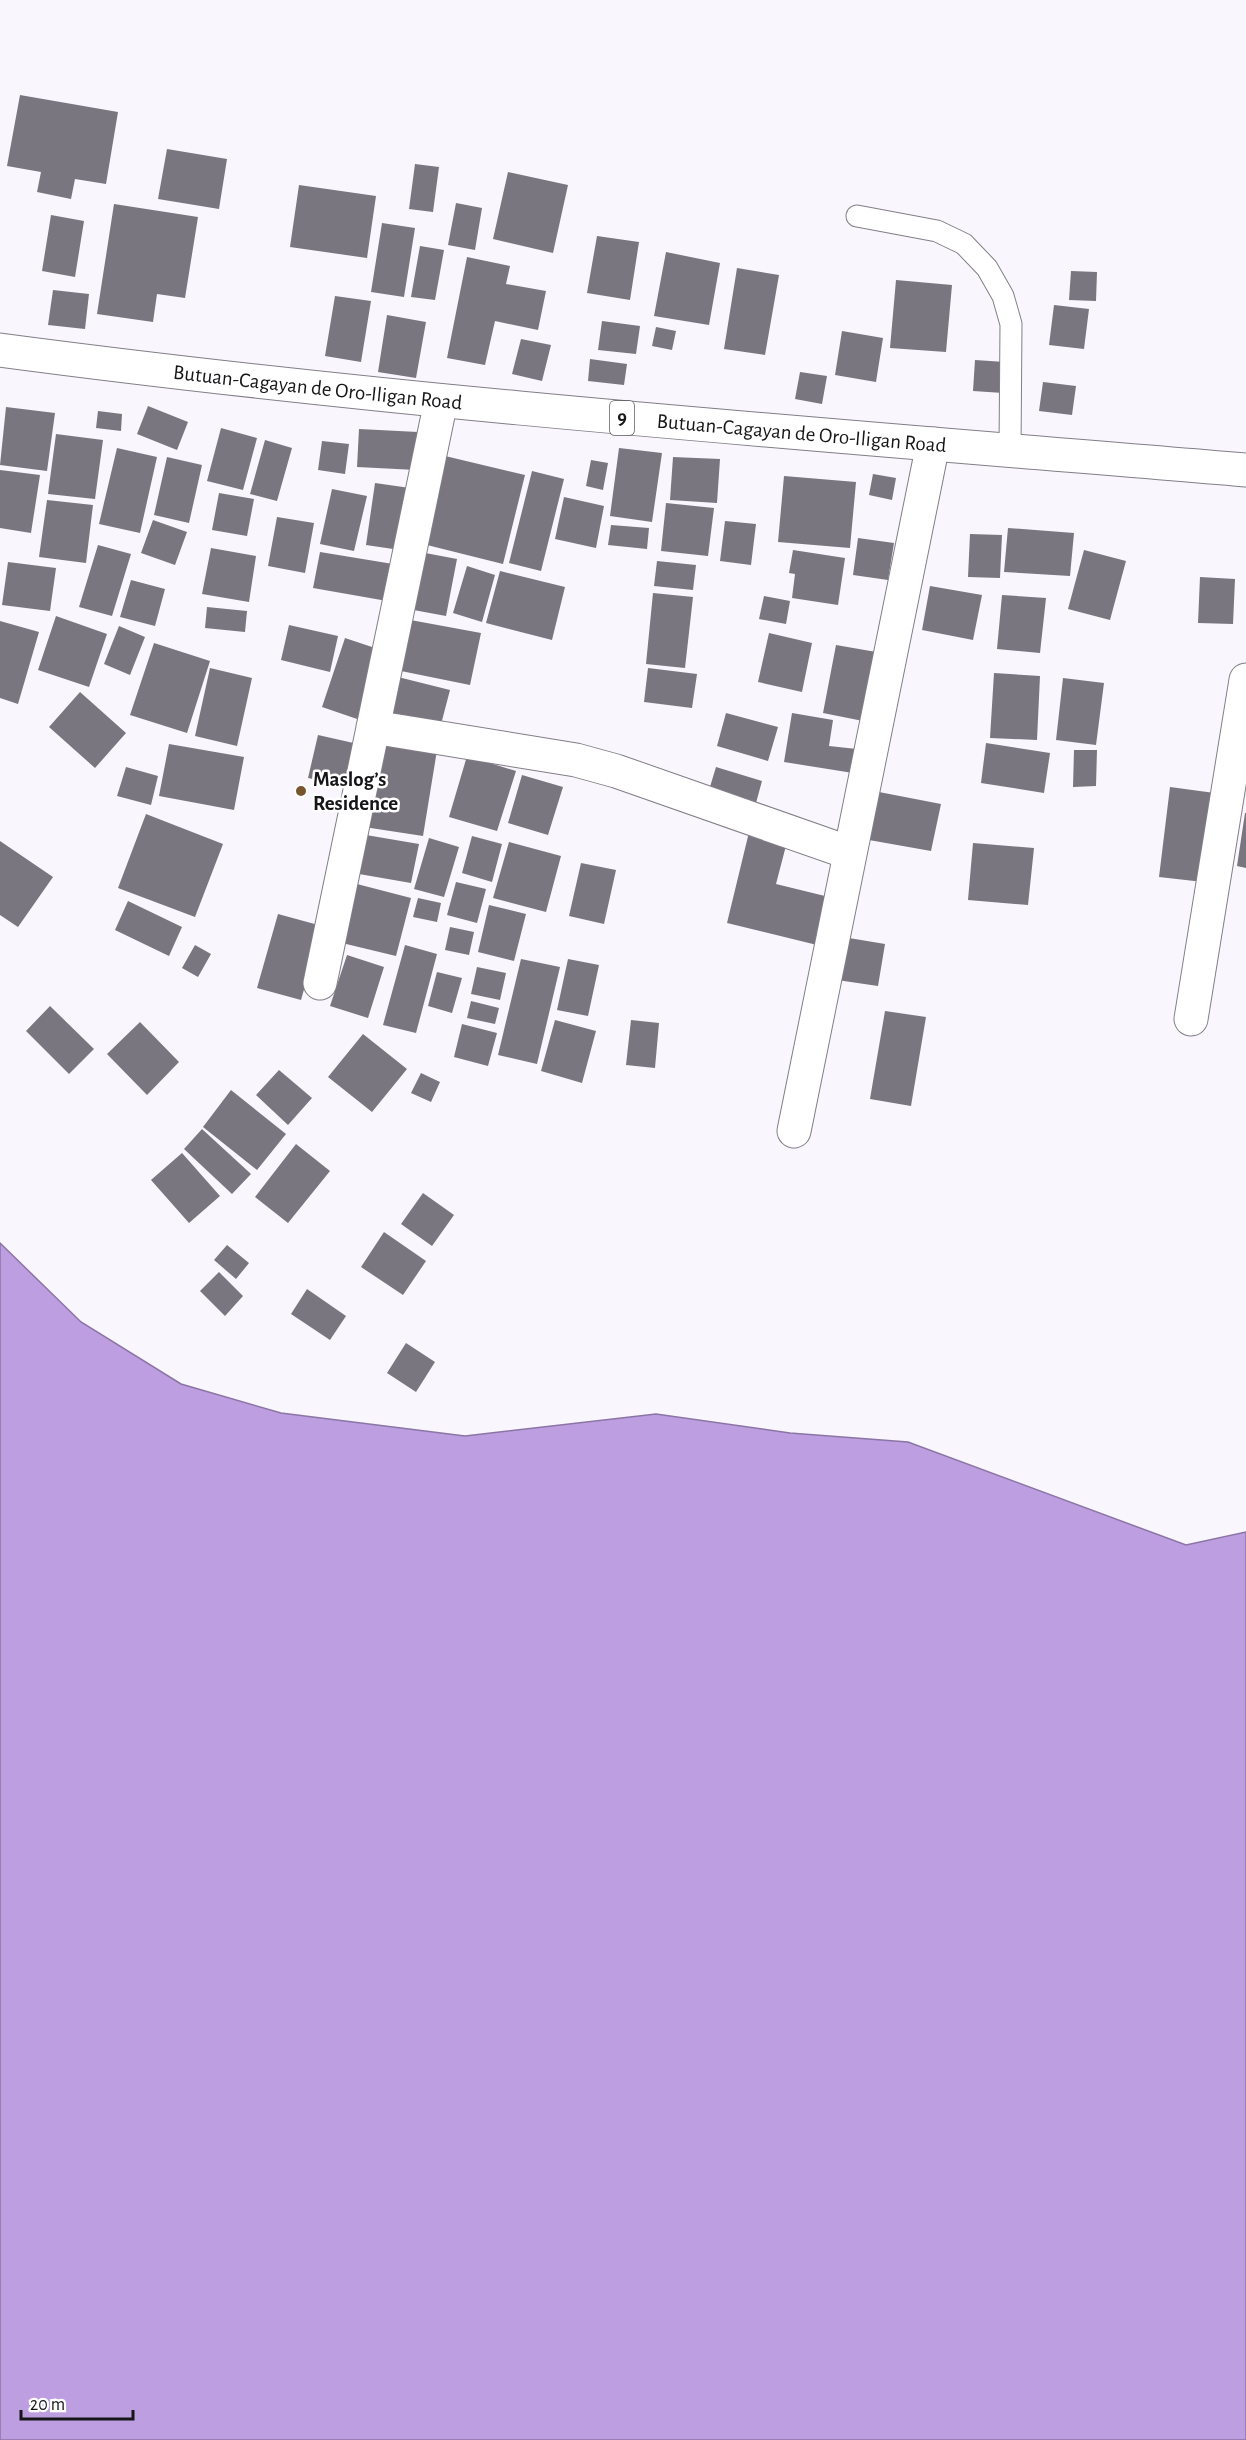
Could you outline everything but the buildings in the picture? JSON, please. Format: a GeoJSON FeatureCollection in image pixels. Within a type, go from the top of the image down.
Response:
{"type":"FeatureCollection","features":[{"type":"Feature","properties":{"kind":"main road","name":"Butuan-Cagayan de Oro-Iligan Road"},"geometry":{"type":"LineString","coordinates":[[0,350],[441,401],[711,426],[1246,470]]}},
{"type":"Feature","properties":{"kind":"main road"},"geometry":{"type":"LineString","coordinates":[[320,983],[441,401]]}},
{"type":"Feature","properties":{"kind":"main road"},"geometry":{"type":"LineString","coordinates":[[794,1131],[933,444]]}},
{"type":"Feature","properties":{"kind":"main road"},"geometry":{"type":"LineString","coordinates":[[1191,1020],[1246,680]]}},
{"type":"Feature","properties":{"kind":"main road"},"geometry":{"type":"LineString","coordinates":[[373,727],[576,760],[616,771],[850,853]]}},
{"type":"Feature","properties":{"kind":"lane"},"geometry":{"type":"LineString","coordinates":[[857,216],[937,231],[964,244],[987,268],[1003,296],[1011,324],[1010,450]]}},
{"type":"Feature","properties":{"kind":"shaded area"},"geometry":{"type":"Polygon","coordinates":[[[0,1243],[81,1322],[181,1384],[281,1413],[465,1436],[656,1414],[790,1433],[908,1442],[1186,1545],[1246,1532],[1246,2440],[0,2440],[0,1243]]]}},
{"type":"Feature","properties":{"kind":"place","name":"Maslog’s Residence"},"geometry":{"type":"Point","coordinates":[301,791]}}]}
